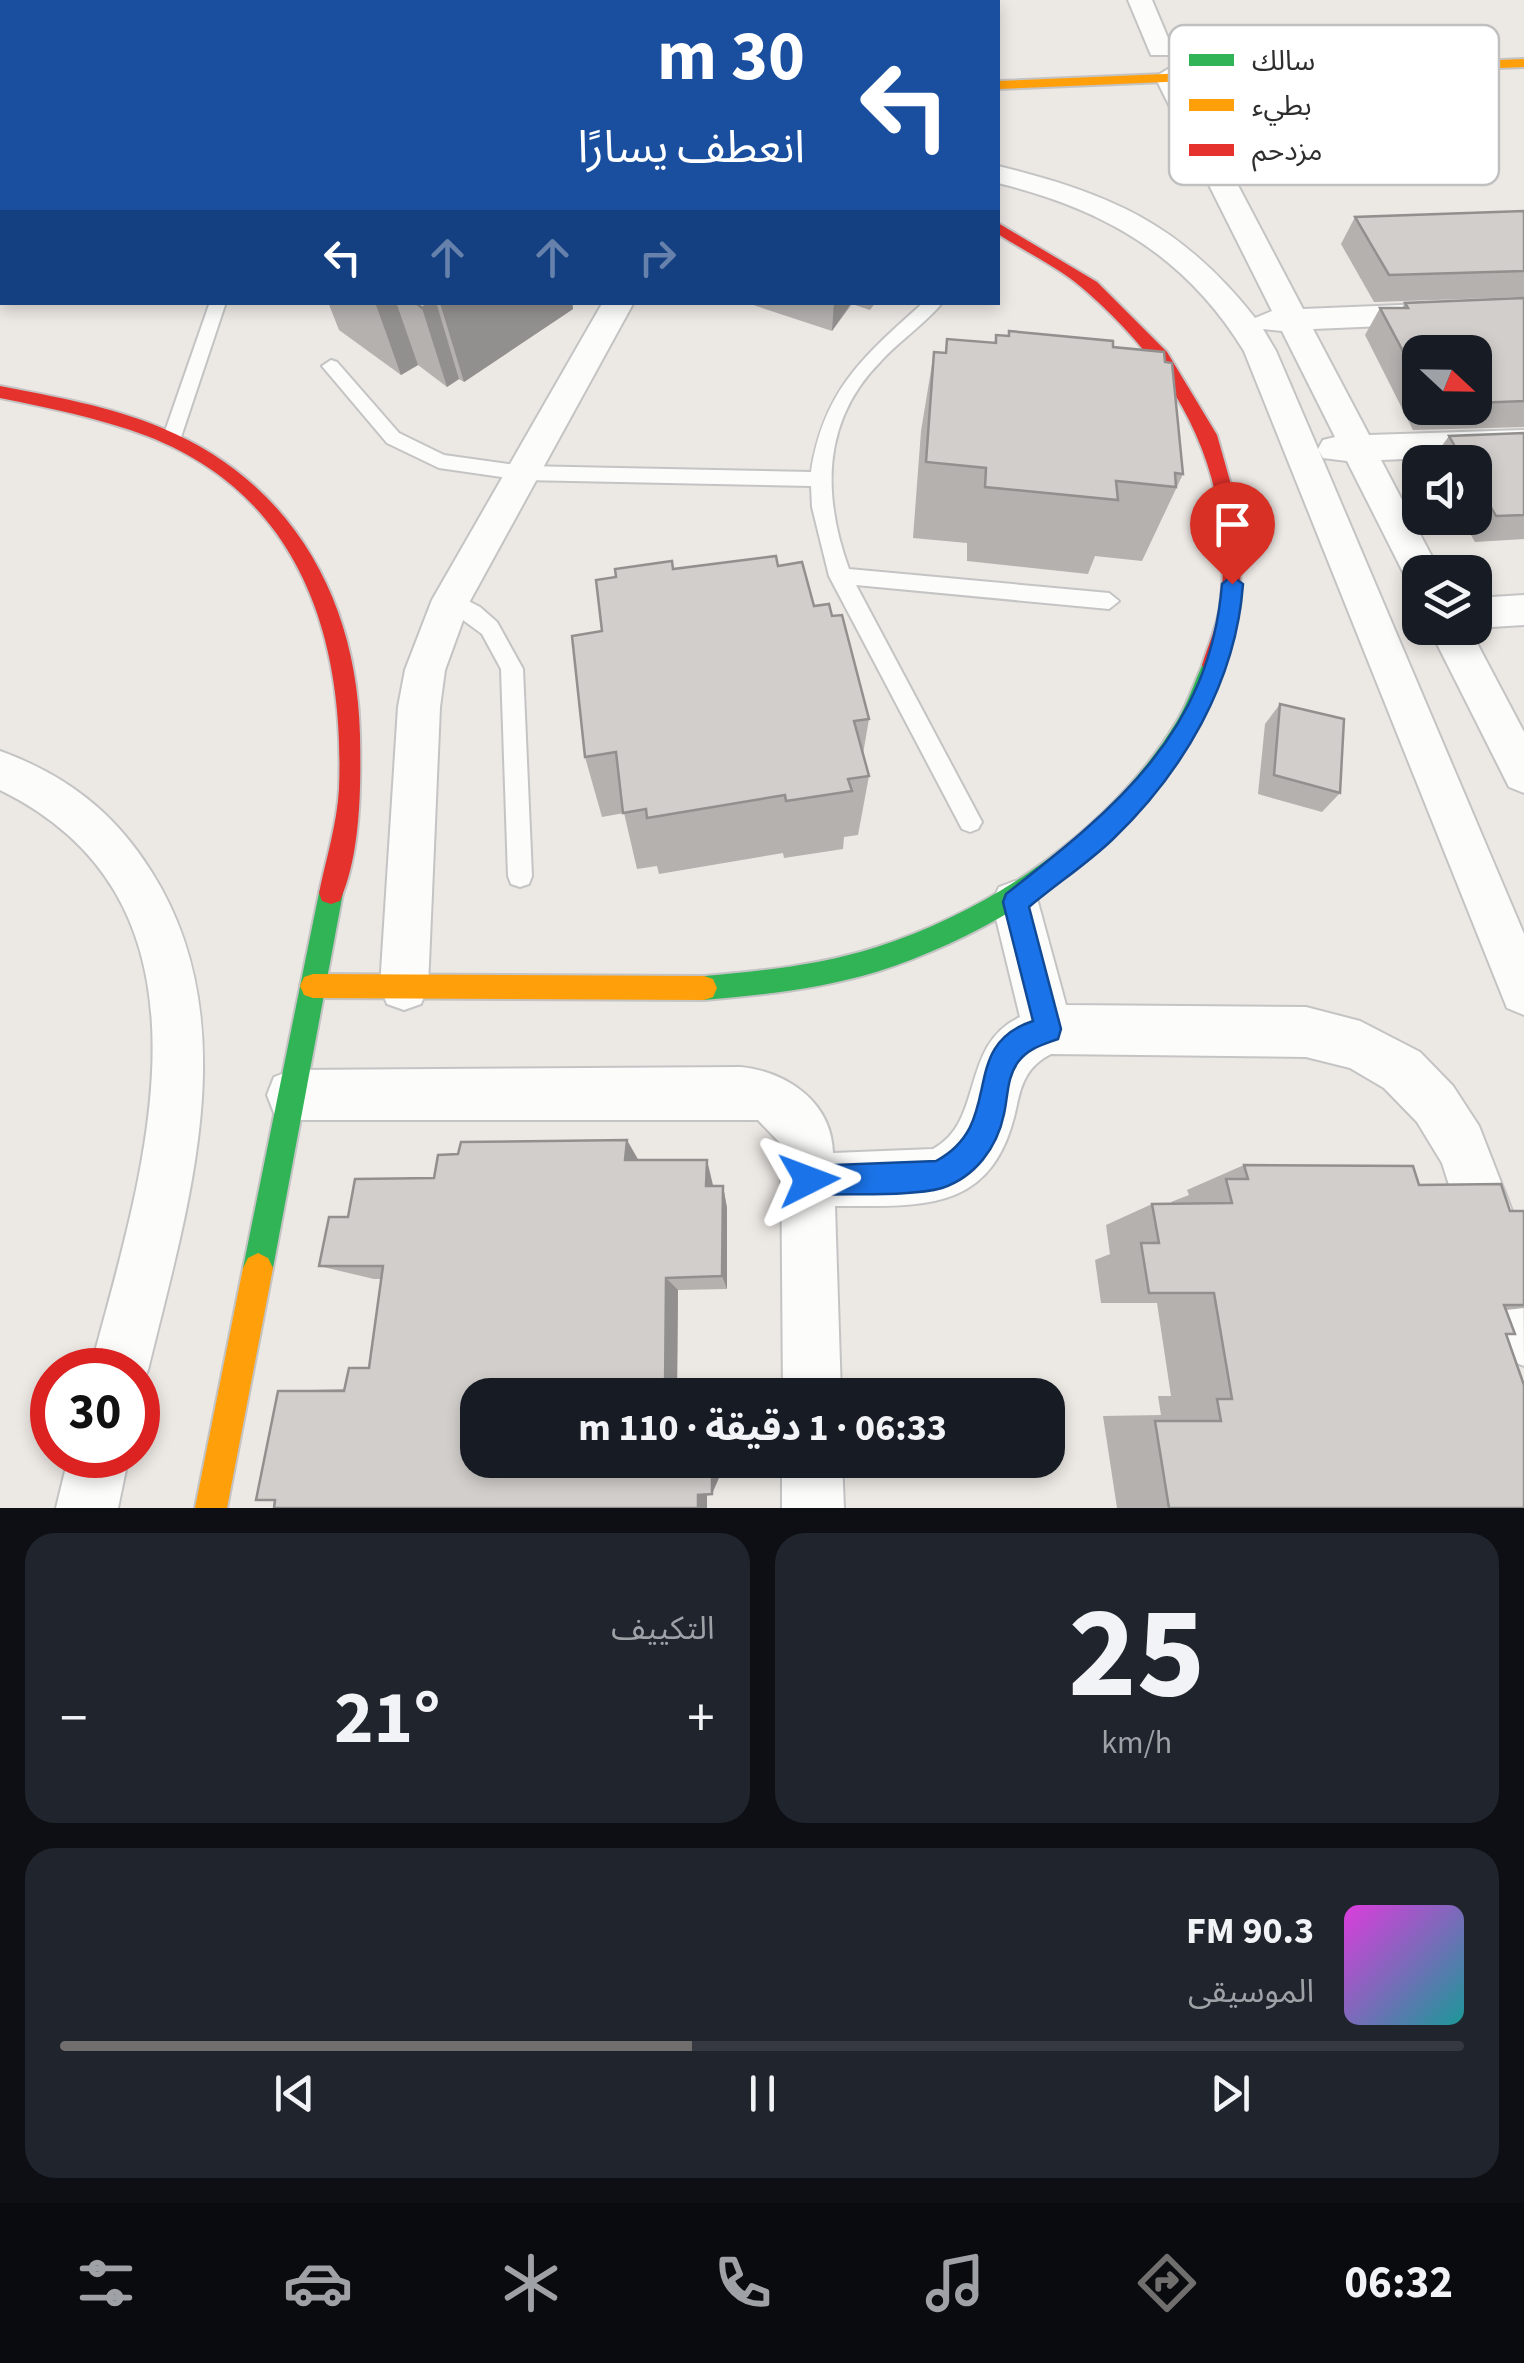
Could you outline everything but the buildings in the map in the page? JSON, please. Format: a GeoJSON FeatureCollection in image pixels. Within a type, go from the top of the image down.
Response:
{"type":"FeatureCollection","features":[{"type":"Feature","properties":{"kind":"main road"},"geometry":{"type":"LineString","coordinates":[[1000,85],[1169,57]]}},
{"type":"Feature","properties":{"kind":"main road"},"geometry":{"type":"LineString","coordinates":[[1499,63],[1524,63]]}},
{"type":"Feature","properties":{"kind":"main road"},"geometry":{"type":"LineString","coordinates":[[313,986],[701,990],[825,974],[928,943],[1015,902],[1104,832],[1166,763],[1207,692],[1230,619],[1236,548],[1226,482],[1203,420],[1170,365],[1127,316],[1077,274],[1002,237]]}},
{"type":"Feature","properties":{"kind":"main road"},"geometry":{"type":"LineString","coordinates":[[0,392],[103,410],[172,437],[225,468],[274,512],[312,565],[338,630],[352,706],[350,792],[211,1508]]}},
{"type":"Feature","properties":{"kind":"street"},"geometry":{"type":"LineString","coordinates":[[1140,0],[1169,71]]}},
{"type":"Feature","properties":{"kind":"street"},"geometry":{"type":"LineString","coordinates":[[1000,175],[1072,194],[1137,228],[1195,270],[1244,322],[1302,450],[1524,991]]}},
{"type":"Feature","properties":{"kind":"street"},"geometry":{"type":"LineString","coordinates":[[1226,185],[1412,555]]}},
{"type":"Feature","properties":{"kind":"street"},"geometry":{"type":"LineString","coordinates":[[404,987],[419,707],[425,670],[452,600],[617,305]]}},
{"type":"Feature","properties":{"kind":"street"},"geometry":{"type":"LineString","coordinates":[[1244,322],[1524,310]]}},
{"type":"Feature","properties":{"kind":"street"},"geometry":{"type":"LineString","coordinates":[[1302,450],[1524,442]]}},
{"type":"Feature","properties":{"kind":"street"},"geometry":{"type":"LineString","coordinates":[[1492,612],[1524,610]]}},
{"type":"Feature","properties":{"kind":"street"},"geometry":{"type":"LineString","coordinates":[[1458,645],[1524,774]]}},
{"type":"Feature","properties":{"kind":"street"},"geometry":{"type":"LineString","coordinates":[[0,770],[62,803],[99,833],[129,870],[153,914],[170,966],[178,1024],[178,1088],[170,1159],[124,1348]]}},
{"type":"Feature","properties":{"kind":"street"},"geometry":{"type":"LineString","coordinates":[[1015,902],[1048,1029]]}},
{"type":"Feature","properties":{"kind":"street"},"geometry":{"type":"LineString","coordinates":[[809,1180],[938,1175],[962,1162],[980,1143],[990,1119],[998,1070],[1010,1050],[1027,1036],[1048,1029],[1306,1032],[1337,1036],[1370,1048],[1401,1066],[1430,1095],[1455,1129],[1472,1166],[1524,1338]]}},
{"type":"Feature","properties":{"kind":"street"},"geometry":{"type":"LineString","coordinates":[[292,1094],[760,1093],[781,1102],[796,1118],[807,1139],[812,1378]]}},
{"type":"Feature","properties":{"kind":"street"},"geometry":{"type":"LineString","coordinates":[[86,1508],[93,1478]]}},
{"type":"Feature","properties":{"kind":"street"},"geometry":{"type":"LineString","coordinates":[[812,1478],[813,1508]]}},
{"type":"Feature","properties":{"kind":"lane"},"geometry":{"type":"LineString","coordinates":[[172,437],[217,305]]}},
{"type":"Feature","properties":{"kind":"lane"},"geometry":{"type":"LineString","coordinates":[[933,305],[854,380],[830,424],[819,479],[820,510],[839,576],[970,822]]}},
{"type":"Feature","properties":{"kind":"lane"},"geometry":{"type":"LineString","coordinates":[[331,366],[394,438],[415,451],[466,468],[523,473],[819,479]]}},
{"type":"Feature","properties":{"kind":"lane"},"geometry":{"type":"LineString","coordinates":[[839,576],[1109,601]]}},
{"type":"Feature","properties":{"kind":"lane"},"geometry":{"type":"LineString","coordinates":[[452,600],[491,627],[505,647],[512,669],[520,876]]}},
{"type":"Feature","properties":{"kind":"traffic: fast"},"geometry":{"type":"LineString","coordinates":[[704,988],[820,974],[875,960],[926,942],[1024,890],[1114,816],[1145,782],[1185,727],[1213,665]]}},
{"type":"Feature","properties":{"kind":"traffic: fast"},"geometry":{"type":"LineString","coordinates":[[258,1268],[331,893]]}},
{"type":"Feature","properties":{"kind":"traffic: slow"},"geometry":{"type":"LineString","coordinates":[[1499,64],[1524,63]]}},
{"type":"Feature","properties":{"kind":"traffic: slow"},"geometry":{"type":"LineString","coordinates":[[1000,85],[1169,78]]}},
{"type":"Feature","properties":{"kind":"traffic: slow"},"geometry":{"type":"LineString","coordinates":[[313,986],[704,988]]}},
{"type":"Feature","properties":{"kind":"traffic: slow"},"geometry":{"type":"LineString","coordinates":[[211,1508],[258,1268]]}},
{"type":"Feature","properties":{"kind":"traffic: jam"},"geometry":{"type":"LineString","coordinates":[[1000,229],[1091,286],[1161,356],[1208,435],[1231,520],[1230,608],[1213,665]]}},
{"type":"Feature","properties":{"kind":"traffic: jam"},"geometry":{"type":"LineString","coordinates":[[0,392],[84,408],[157,433],[219,466],[270,509],[308,562],[335,626],[349,702],[349,802],[331,893]]}},
{"type":"Feature","properties":{"kind":"route"},"geometry":{"type":"LineString","coordinates":[[809,1180],[938,1175],[962,1162],[980,1143],[990,1119],[998,1070],[1010,1050],[1027,1036],[1048,1029],[1015,902],[1104,832],[1166,763],[1207,692],[1230,619],[1232,584]]}}]}
